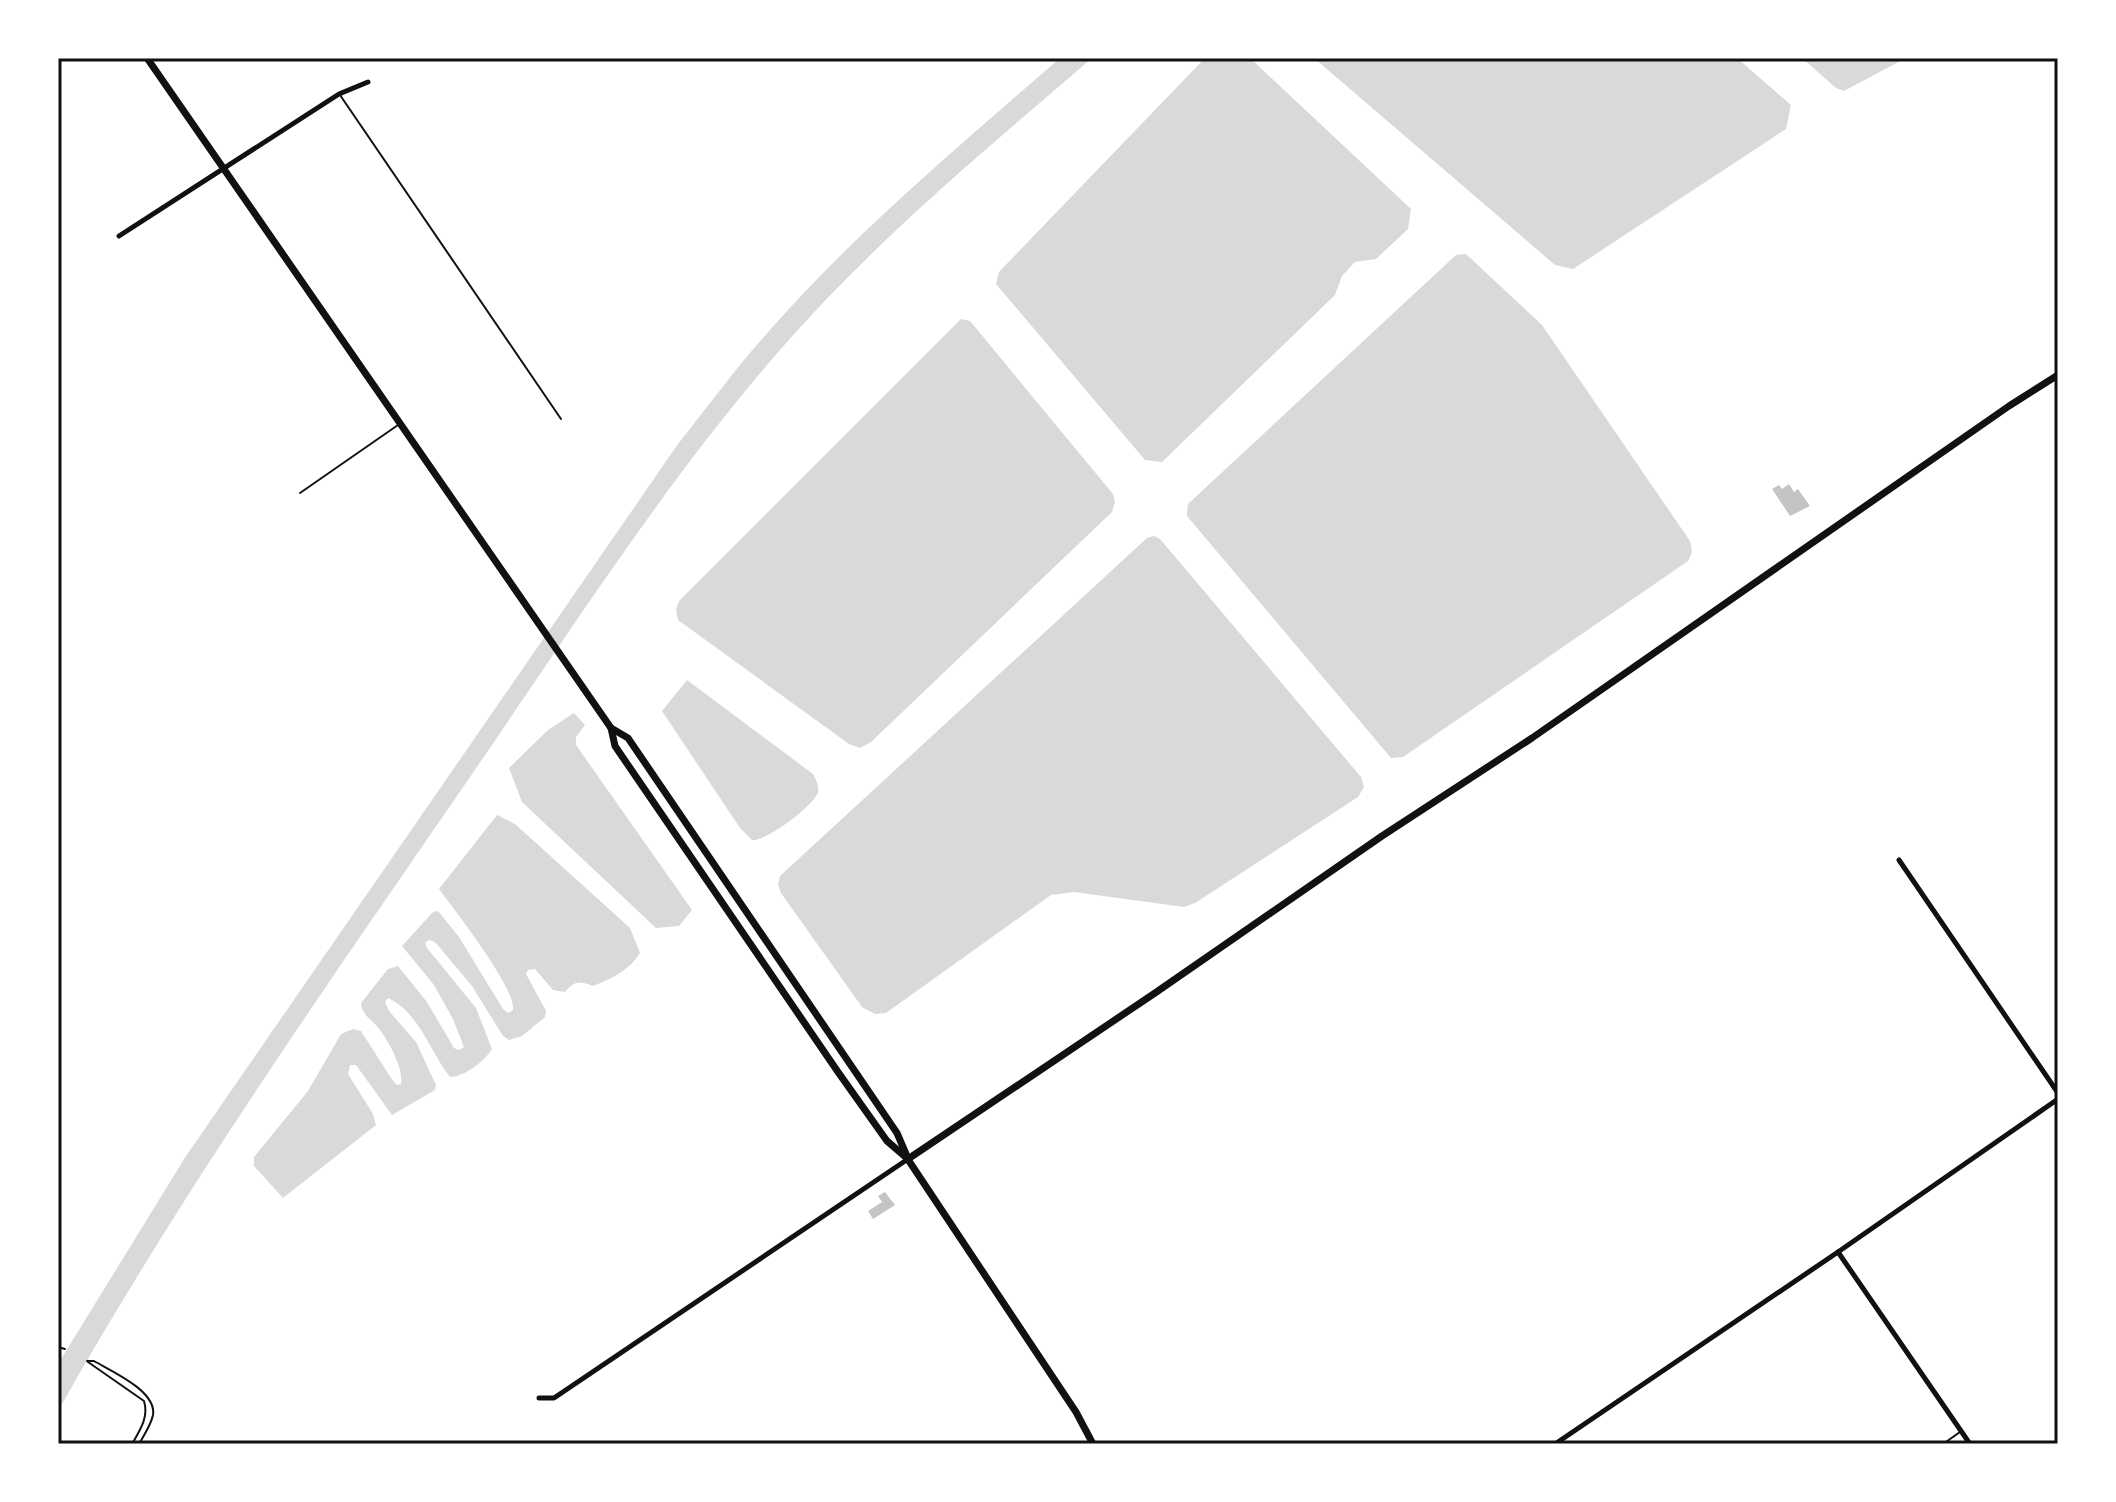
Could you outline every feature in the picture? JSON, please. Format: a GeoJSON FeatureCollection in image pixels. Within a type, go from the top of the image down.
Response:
{"type":"FeatureCollection","features":[{"type":"Feature","properties":{"kind":"main road"},"geometry":{"type":"LineString","coordinates":[[147,58],[611,728],[615,746],[735,922],[887,1141],[908,1159]]}},
{"type":"Feature","properties":{"kind":"main road"},"geometry":{"type":"LineString","coordinates":[[908,1159],[1382,836],[1532,738],[2058,375]]}},
{"type":"Feature","properties":{"kind":"main road"},"geometry":{"type":"LineString","coordinates":[[611,728],[628,738],[897,1133],[908,1159],[1076,1412],[1093,1444]]}},
{"type":"Feature","properties":{"kind":"main road"},"geometry":{"type":"LineString","coordinates":[[735,922],[748,914]]}},
{"type":"Feature","properties":{"kind":"street"},"geometry":{"type":"LineString","coordinates":[[119,236],[339,94],[368,82]]}},
{"type":"Feature","properties":{"kind":"street"},"geometry":{"type":"LineString","coordinates":[[1555,1444],[1838,1252],[2058,1096],[1899,860]]}},
{"type":"Feature","properties":{"kind":"street"},"geometry":{"type":"LineString","coordinates":[[539,1398],[554,1398],[908,1159]]}},
{"type":"Feature","properties":{"kind":"street"},"geometry":{"type":"LineString","coordinates":[[1838,1252],[1970,1444]]}},
{"type":"Feature","properties":{"kind":"lane"},"geometry":{"type":"LineString","coordinates":[[339,94],[561,419]]}},
{"type":"Feature","properties":{"kind":"lane"},"geometry":{"type":"LineString","coordinates":[[300,493],[400,424]]}},
{"type":"Feature","properties":{"kind":"lane"},"geometry":{"type":"LineString","coordinates":[[1943,1444],[1961,1432]]}},
{"type":"Feature","properties":{"kind":"path"},"geometry":{"type":"LineString","coordinates":[[58,1347],[65,1349]]}},
{"type":"Feature","properties":{"kind":"path"},"geometry":{"type":"LineString","coordinates":[[132,1444],[144,1420],[144,1401],[87,1361],[94,1361],[136,1387],[151,1401],[153,1414],[139,1444]]}},
{"type":"Feature","properties":{"kind":"shaded area"},"geometry":{"type":"Polygon","coordinates":[[[1060,58],[1092,58],[865,260],[750,385],[666,493],[257,1090],[155,1248],[58,1411],[58,1364],[186,1156],[678,444],[751,352],[832,264],[1060,58]]]}},
{"type":"Feature","properties":{"kind":"shaded area"},"geometry":{"type":"Polygon","coordinates":[[[1205,58],[1250,58],[1411,209],[1408,229],[1376,259],[1355,262],[1342,276],[1335,295],[1162,462],[1145,460],[996,284],[999,272],[1205,58]]]}},
{"type":"Feature","properties":{"kind":"shaded area"},"geometry":{"type":"Polygon","coordinates":[[[1314,58],[1737,58],[1791,105],[1786,129],[1573,269],[1555,265],[1314,58]]]}},
{"type":"Feature","properties":{"kind":"shaded area"},"geometry":{"type":"Polygon","coordinates":[[[1802,58],[1906,58],[1844,91],[1836,88],[1802,58]]]}},
{"type":"Feature","properties":{"kind":"shaded area"},"geometry":{"type":"Polygon","coordinates":[[[1466,254],[1542,325],[1690,541],[1692,552],[1688,561],[1403,757],[1391,758],[1187,516],[1188,504],[1456,255],[1466,254]]]}},
{"type":"Feature","properties":{"kind":"shaded area"},"geometry":{"type":"Polygon","coordinates":[[[961,319],[970,321],[1113,494],[1115,502],[1112,512],[871,742],[860,748],[849,744],[678,620],[676,610],[679,601],[961,319]]]}},
{"type":"Feature","properties":{"kind":"shaded area"},"geometry":{"type":"Polygon","coordinates":[[[1154,536],[1160,539],[1361,777],[1364,787],[1358,797],[1195,903],[1184,907],[1074,892],[1051,895],[886,1013],[875,1014],[862,1007],[781,893],[778,885],[780,876],[1147,538],[1154,536]]]}},
{"type":"Feature","properties":{"kind":"shaded area"},"geometry":{"type":"Polygon","coordinates":[[[687,680],[813,774],[818,792],[799,814],[758,839],[752,840],[740,828],[662,711],[687,680]]]}},
{"type":"Feature","properties":{"kind":"shaded area"},"geometry":{"type":"Polygon","coordinates":[[[574,713],[585,725],[576,737],[576,745],[692,910],[679,926],[656,928],[522,802],[509,768],[548,730],[574,713]]]}},
{"type":"Feature","properties":{"kind":"shaded area"},"geometry":{"type":"Polygon","coordinates":[[[497,815],[515,824],[630,928],[640,953],[613,977],[593,986],[575,984],[565,992],[553,990],[535,969],[528,970],[526,974],[546,1011],[545,1017],[522,1036],[509,1040],[503,1036],[472,986],[435,942],[429,940],[425,943],[427,948],[476,1008],[492,1049],[474,1068],[450,1077],[416,1023],[388,998],[385,1002],[389,1011],[416,1042],[436,1085],[435,1090],[392,1115],[356,1065],[350,1065],[348,1074],[373,1114],[376,1125],[283,1198],[254,1166],[254,1157],[308,1091],[341,1034],[353,1029],[361,1031],[393,1081],[401,1084],[398,1063],[391,1048],[366,1015],[361,1003],[388,969],[398,966],[427,1002],[454,1048],[459,1050],[464,1047],[434,985],[402,946],[433,912],[438,911],[459,937],[503,1009],[508,1013],[513,1010],[505,985],[495,968],[439,889],[497,815]]]}},
{"type":"Feature","properties":{"kind":"building"},"geometry":{"type":"Polygon","coordinates":[[[1789,484],[1794,492],[1798,489],[1810,506],[1790,516],[1772,489],[1779,485],[1782,489],[1789,484]]]}},
{"type":"Feature","properties":{"kind":"building"},"geometry":{"type":"Polygon","coordinates":[[[885,1192],[895,1205],[873,1219],[868,1211],[882,1202],[878,1196],[885,1192]]]}}]}
